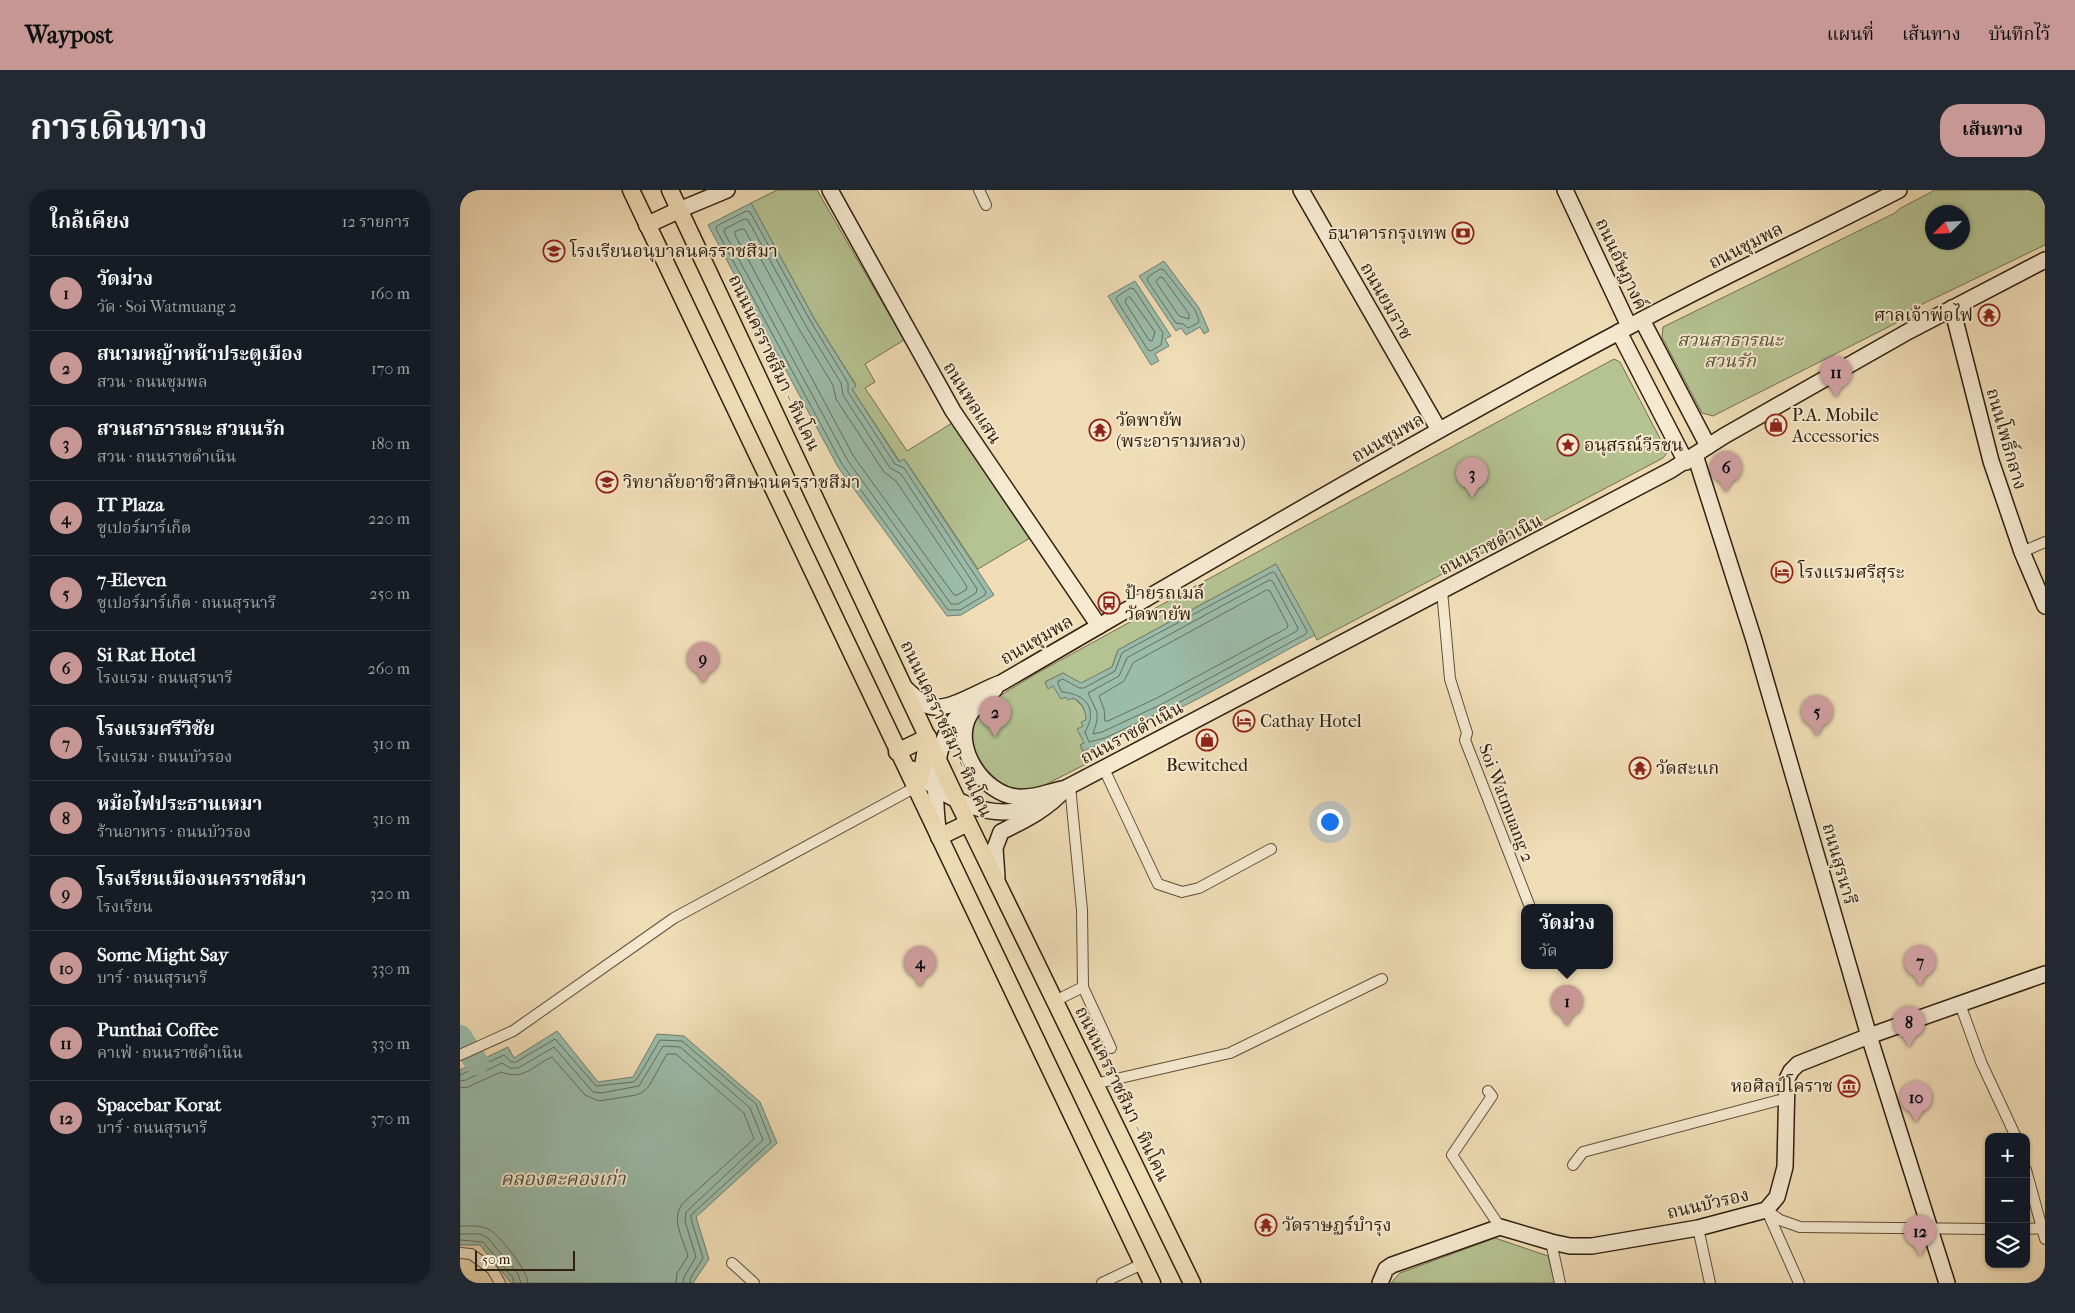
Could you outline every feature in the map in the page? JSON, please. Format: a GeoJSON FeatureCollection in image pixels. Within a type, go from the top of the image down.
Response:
{"type":"FeatureCollection","features":[{"type":"Feature","properties":{"kind":"main road"},"geometry":{"type":"LineString","coordinates":[[631,190],[897,752],[918,782],[939,837],[1152,1283]]}},
{"type":"Feature","properties":{"kind":"main road","name":"ถนนนครราชสีมา - หินโคน"},"geometry":{"type":"LineString","coordinates":[[670,190],[956,798],[1192,1283]]}},
{"type":"Feature","properties":{"kind":"main road"},"geometry":{"type":"LineString","coordinates":[[647,225],[727,190]]}},
{"type":"Feature","properties":{"kind":"main road","name":"ถนนพลแสน"},"geometry":{"type":"LineString","coordinates":[[830,190],[953,410],[1099,626]]}},
{"type":"Feature","properties":{"kind":"main road","name":"ถนนยมราช"},"geometry":{"type":"LineString","coordinates":[[1301,190],[1439,430]]}},
{"type":"Feature","properties":{"kind":"main road","name":"ถนนอัษฎางค์"},"geometry":{"type":"LineString","coordinates":[[1566,190],[1630,326]]}},
{"type":"Feature","properties":{"kind":"main road","name":"ถนนชุมพล"},"geometry":{"type":"LineString","coordinates":[[904,686],[919,701],[936,708],[948,706],[1001,683],[1439,430],[1630,326],[1899,190]]}},
{"type":"Feature","properties":{"kind":"main road","name":"ถนนราชดำเนิน"},"geometry":{"type":"LineString","coordinates":[[998,885],[994,861],[995,848],[1001,832],[1046,808],[1068,787],[1442,591],[1690,458],[1952,308],[2045,260]]}},
{"type":"Feature","properties":{"kind":"main road","name":"ถนนโพธิ์กลาง"},"geometry":{"type":"LineString","coordinates":[[1952,308],[1991,462],[2022,552],[2045,606]]}},
{"type":"Feature","properties":{"kind":"main road"},"geometry":{"type":"LineString","coordinates":[[1630,326],[1708,446]]}},
{"type":"Feature","properties":{"kind":"main road","name":"ถนนสุรนารี"},"geometry":{"type":"LineString","coordinates":[[1630,326],[1690,458],[1754,640],[1869,1036],[1947,1283]]}},
{"type":"Feature","properties":{"kind":"main road"},"geometry":{"type":"LineString","coordinates":[[939,837],[935,787],[938,759],[945,735],[960,713],[980,695],[1001,683]]}},
{"type":"Feature","properties":{"kind":"main road"},"geometry":{"type":"LineString","coordinates":[[1001,683],[976,706],[966,722],[964,731],[967,751],[978,773],[994,788],[1004,794],[1017,797],[1026,798],[1068,787]]}},
{"type":"Feature","properties":{"kind":"main road"},"geometry":{"type":"LineString","coordinates":[[897,752],[928,737]]}},
{"type":"Feature","properties":{"kind":"main road"},"geometry":{"type":"LineString","coordinates":[[918,782],[928,737]]}},
{"type":"Feature","properties":{"kind":"main road"},"geometry":{"type":"LineString","coordinates":[[918,782],[935,787],[980,809],[993,812],[1017,812],[1068,787]]}},
{"type":"Feature","properties":{"kind":"main road"},"geometry":{"type":"LineString","coordinates":[[939,837],[968,823]]}},
{"type":"Feature","properties":{"kind":"main road","name":"ถนนบัวรอง"},"geometry":{"type":"LineString","coordinates":[[1500,1227],[1570,1246],[1592,1246],[1698,1228],[1766,1210],[1777,1196],[1782,1182],[1785,1167],[1787,1079],[1791,1070],[1798,1064],[1869,1036],[2045,974]]}},
{"type":"Feature","properties":{"kind":"main road"},"geometry":{"type":"LineString","coordinates":[[1380,1283],[1386,1270],[1392,1265],[1500,1227]]}},
{"type":"Feature","properties":{"kind":"street"},"geometry":{"type":"LineString","coordinates":[[978,190],[986,205]]}},
{"type":"Feature","properties":{"kind":"street"},"geometry":{"type":"LineString","coordinates":[[2022,552],[2045,542]]}},
{"type":"Feature","properties":{"kind":"street","name":"Soi Watmuang 2"},"geometry":{"type":"LineString","coordinates":[[1442,591],[1450,680],[1467,733],[1465,740],[1529,904]]}},
{"type":"Feature","properties":{"kind":"street"},"geometry":{"type":"LineString","coordinates":[[1104,769],[1158,884],[1182,892],[1199,888],[1271,849]]}},
{"type":"Feature","properties":{"kind":"street"},"geometry":{"type":"LineString","coordinates":[[460,1055],[513,1031],[674,918],[918,782]]}},
{"type":"Feature","properties":{"kind":"street"},"geometry":{"type":"LineString","coordinates":[[1068,787],[1082,910],[1083,988],[1111,1048]]}},
{"type":"Feature","properties":{"kind":"street"},"geometry":{"type":"LineString","coordinates":[[1094,1084],[1230,1053],[1382,979]]}},
{"type":"Feature","properties":{"kind":"street"},"geometry":{"type":"LineString","coordinates":[[1054,1001],[1083,988]]}},
{"type":"Feature","properties":{"kind":"street"},"geometry":{"type":"LineString","coordinates":[[1960,1004],[1981,1062],[2014,1133]]}},
{"type":"Feature","properties":{"kind":"street"},"geometry":{"type":"LineString","coordinates":[[1488,1091],[1492,1096],[1452,1155],[1500,1227]]}},
{"type":"Feature","properties":{"kind":"street"},"geometry":{"type":"LineString","coordinates":[[1573,1165],[1583,1152],[1787,1098]]}},
{"type":"Feature","properties":{"kind":"street"},"geometry":{"type":"LineString","coordinates":[[2028,1178],[2044,1228],[2045,1239]]}},
{"type":"Feature","properties":{"kind":"street"},"geometry":{"type":"LineString","coordinates":[[1766,1210],[1780,1220],[1800,1227],[1985,1229]]}},
{"type":"Feature","properties":{"kind":"street"},"geometry":{"type":"LineString","coordinates":[[1766,1210],[1799,1283]]}},
{"type":"Feature","properties":{"kind":"street"},"geometry":{"type":"LineString","coordinates":[[1698,1228],[1710,1283]]}},
{"type":"Feature","properties":{"kind":"street"},"geometry":{"type":"LineString","coordinates":[[2030,1229],[2044,1228]]}},
{"type":"Feature","properties":{"kind":"street"},"geometry":{"type":"LineString","coordinates":[[1552,1242],[1560,1283]]}},
{"type":"Feature","properties":{"kind":"street"},"geometry":{"type":"LineString","coordinates":[[460,1253],[471,1254],[492,1269],[500,1283]]}},
{"type":"Feature","properties":{"kind":"street"},"geometry":{"type":"LineString","coordinates":[[732,1263],[754,1283]]}},
{"type":"Feature","properties":{"kind":"street"},"geometry":{"type":"LineString","coordinates":[[1102,1283],[1142,1264]]}},
{"type":"Feature","properties":{"kind":"green space"},"geometry":{"type":"Polygon","coordinates":[[[777,190],[817,190],[904,340],[865,364],[875,382],[865,388],[907,451],[952,423],[1030,538],[978,569],[905,460],[900,462],[852,389],[856,385],[815,320],[751,203],[777,190]]]}},
{"type":"Feature","properties":{"kind":"green space","name":"สวนสาธารณะ สวนรัก"},"geometry":{"type":"Polygon","coordinates":[[[1935,190],[2045,190],[2045,245],[1908,311],[1908,317],[1713,416],[1702,413],[1662,337],[1663,327],[1895,213],[1935,190]]]}},
{"type":"Feature","properties":{"kind":"green space"},"geometry":{"type":"Polygon","coordinates":[[[1614,359],[1620,362],[1666,450],[1667,453],[1663,458],[1317,640],[1276,564],[1118,650],[1112,667],[1081,684],[1063,673],[1045,682],[1048,688],[1053,686],[1066,697],[1075,699],[1082,706],[1086,714],[1083,726],[1085,743],[1080,745],[1088,763],[1033,791],[1005,790],[977,763],[970,732],[974,719],[986,704],[1039,672],[1614,359]]]}},
{"type":"Feature","properties":{"kind":"green space"},"geometry":{"type":"Polygon","coordinates":[[[1495,1238],[1548,1256],[1555,1283],[1391,1283],[1400,1273],[1495,1238]]]}},
{"type":"Feature","properties":{"kind":"water"},"geometry":{"type":"Polygon","coordinates":[[[751,203],[815,320],[856,386],[852,389],[899,462],[904,459],[994,595],[961,615],[947,616],[838,467],[708,225],[751,203]]]}},
{"type":"Feature","properties":{"kind":"water"},"geometry":{"type":"Polygon","coordinates":[[[1164,261],[1199,308],[1209,331],[1204,334],[1200,327],[1186,335],[1181,328],[1176,331],[1139,276],[1164,261]]]}},
{"type":"Feature","properties":{"kind":"water"},"geometry":{"type":"Polygon","coordinates":[[[1135,281],[1171,336],[1165,339],[1169,346],[1155,354],[1159,361],[1151,365],[1108,296],[1135,281]]]}},
{"type":"Feature","properties":{"kind":"water"},"geometry":{"type":"Polygon","coordinates":[[[1276,564],[1315,635],[1172,712],[1083,751],[1080,745],[1084,743],[1077,729],[1083,726],[1081,722],[1086,720],[1083,707],[1073,698],[1068,700],[1066,697],[1061,699],[1053,686],[1048,689],[1045,682],[1063,673],[1081,683],[1112,667],[1118,650],[1276,564]]]}},
{"type":"Feature","properties":{"kind":"water","name":"คลองตะคองเก่า"},"geometry":{"type":"Polygon","coordinates":[[[557,1031],[598,1082],[633,1077],[657,1034],[684,1036],[760,1102],[777,1143],[696,1217],[709,1259],[693,1283],[511,1283],[480,1245],[460,1245],[460,1070],[508,1047],[514,1058],[557,1031]]]}},
{"type":"Feature","properties":{"kind":"waterway","name":"คลองตะคองเก่า"},"geometry":{"type":"LineString","coordinates":[[460,1037],[477,1063]]}},
{"type":"Feature","properties":{"kind":"place","name":"ธนาคารกรุงเทพ"},"geometry":{"type":"Point","coordinates":[1463,233]}},
{"type":"Feature","properties":{"kind":"place","name":"โรงเรียนอนุบาลนครราชสีมา"},"geometry":{"type":"Point","coordinates":[554,251]}},
{"type":"Feature","properties":{"kind":"place","name":"ศาลเจ้าพ่อไฟ"},"geometry":{"type":"Point","coordinates":[1989,315]}},
{"type":"Feature","properties":{"kind":"place","name":"Punthai Coffee"},"geometry":{"type":"Point","coordinates":[1836,397]}},
{"type":"Feature","properties":{"kind":"place","name":"P.A. Mobile Accessories"},"geometry":{"type":"Point","coordinates":[1776,425]}},
{"type":"Feature","properties":{"kind":"place","name":"วัดพายัพ (พระอารามหลวง)"},"geometry":{"type":"Point","coordinates":[1100,430]}},
{"type":"Feature","properties":{"kind":"place","name":"อนุสรณ์วีรชน"},"geometry":{"type":"Point","coordinates":[1568,445]}},
{"type":"Feature","properties":{"kind":"place","name":"วิทยาลัยอาชีวศึกษานครราชสีมา"},"geometry":{"type":"Point","coordinates":[607,482]}},
{"type":"Feature","properties":{"kind":"place","name":"Si Rat Hotel"},"geometry":{"type":"Point","coordinates":[1726,492]}},
{"type":"Feature","properties":{"kind":"place","name":"สวนสาธารณะ สวนนรัก"},"geometry":{"type":"Point","coordinates":[1472,498]}},
{"type":"Feature","properties":{"kind":"place","name":"โรงแรมศรีสุระ"},"geometry":{"type":"Point","coordinates":[1782,572]}},
{"type":"Feature","properties":{"kind":"place","name":"ป้ายรถเมล์ วัดพายัพ"},"geometry":{"type":"Point","coordinates":[1109,603]}},
{"type":"Feature","properties":{"kind":"place","name":"โรงเรียนเมืองนครราชสีมา"},"geometry":{"type":"Point","coordinates":[703,683]}},
{"type":"Feature","properties":{"kind":"place","name":"Cathay Hotel"},"geometry":{"type":"Point","coordinates":[1244,721]}},
{"type":"Feature","properties":{"kind":"place","name":"7-Eleven"},"geometry":{"type":"Point","coordinates":[1817,736]}},
{"type":"Feature","properties":{"kind":"place","name":"สนามหญ้าหน้าประตูเมือง"},"geometry":{"type":"Point","coordinates":[995,737]}},
{"type":"Feature","properties":{"kind":"place","name":"Bewitched"},"geometry":{"type":"Point","coordinates":[1207,740]}},
{"type":"Feature","properties":{"kind":"place","name":"วัดสะแก"},"geometry":{"type":"Point","coordinates":[1640,768]}},
{"type":"Feature","properties":{"kind":"place","name":"โรงแรมศรีวิชัย"},"geometry":{"type":"Point","coordinates":[1920,986]}},
{"type":"Feature","properties":{"kind":"place","name":"IT Plaza"},"geometry":{"type":"Point","coordinates":[920,987]}},
{"type":"Feature","properties":{"kind":"place","name":"วัดม่วง"},"geometry":{"type":"Point","coordinates":[1567,1026]}},
{"type":"Feature","properties":{"kind":"place","name":"หม้อไฟประธานเหมา"},"geometry":{"type":"Point","coordinates":[1909,1047]}},
{"type":"Feature","properties":{"kind":"place","name":"หอศิลป์โคราช"},"geometry":{"type":"Point","coordinates":[1849,1086]}},
{"type":"Feature","properties":{"kind":"place","name":"Some Might Say"},"geometry":{"type":"Point","coordinates":[1916,1122]}},
{"type":"Feature","properties":{"kind":"place","name":"วัดราษฏร์บำรุง"},"geometry":{"type":"Point","coordinates":[1266,1225]}},
{"type":"Feature","properties":{"kind":"place","name":"Spacebar Korat"},"geometry":{"type":"Point","coordinates":[1920,1256]}}]}
